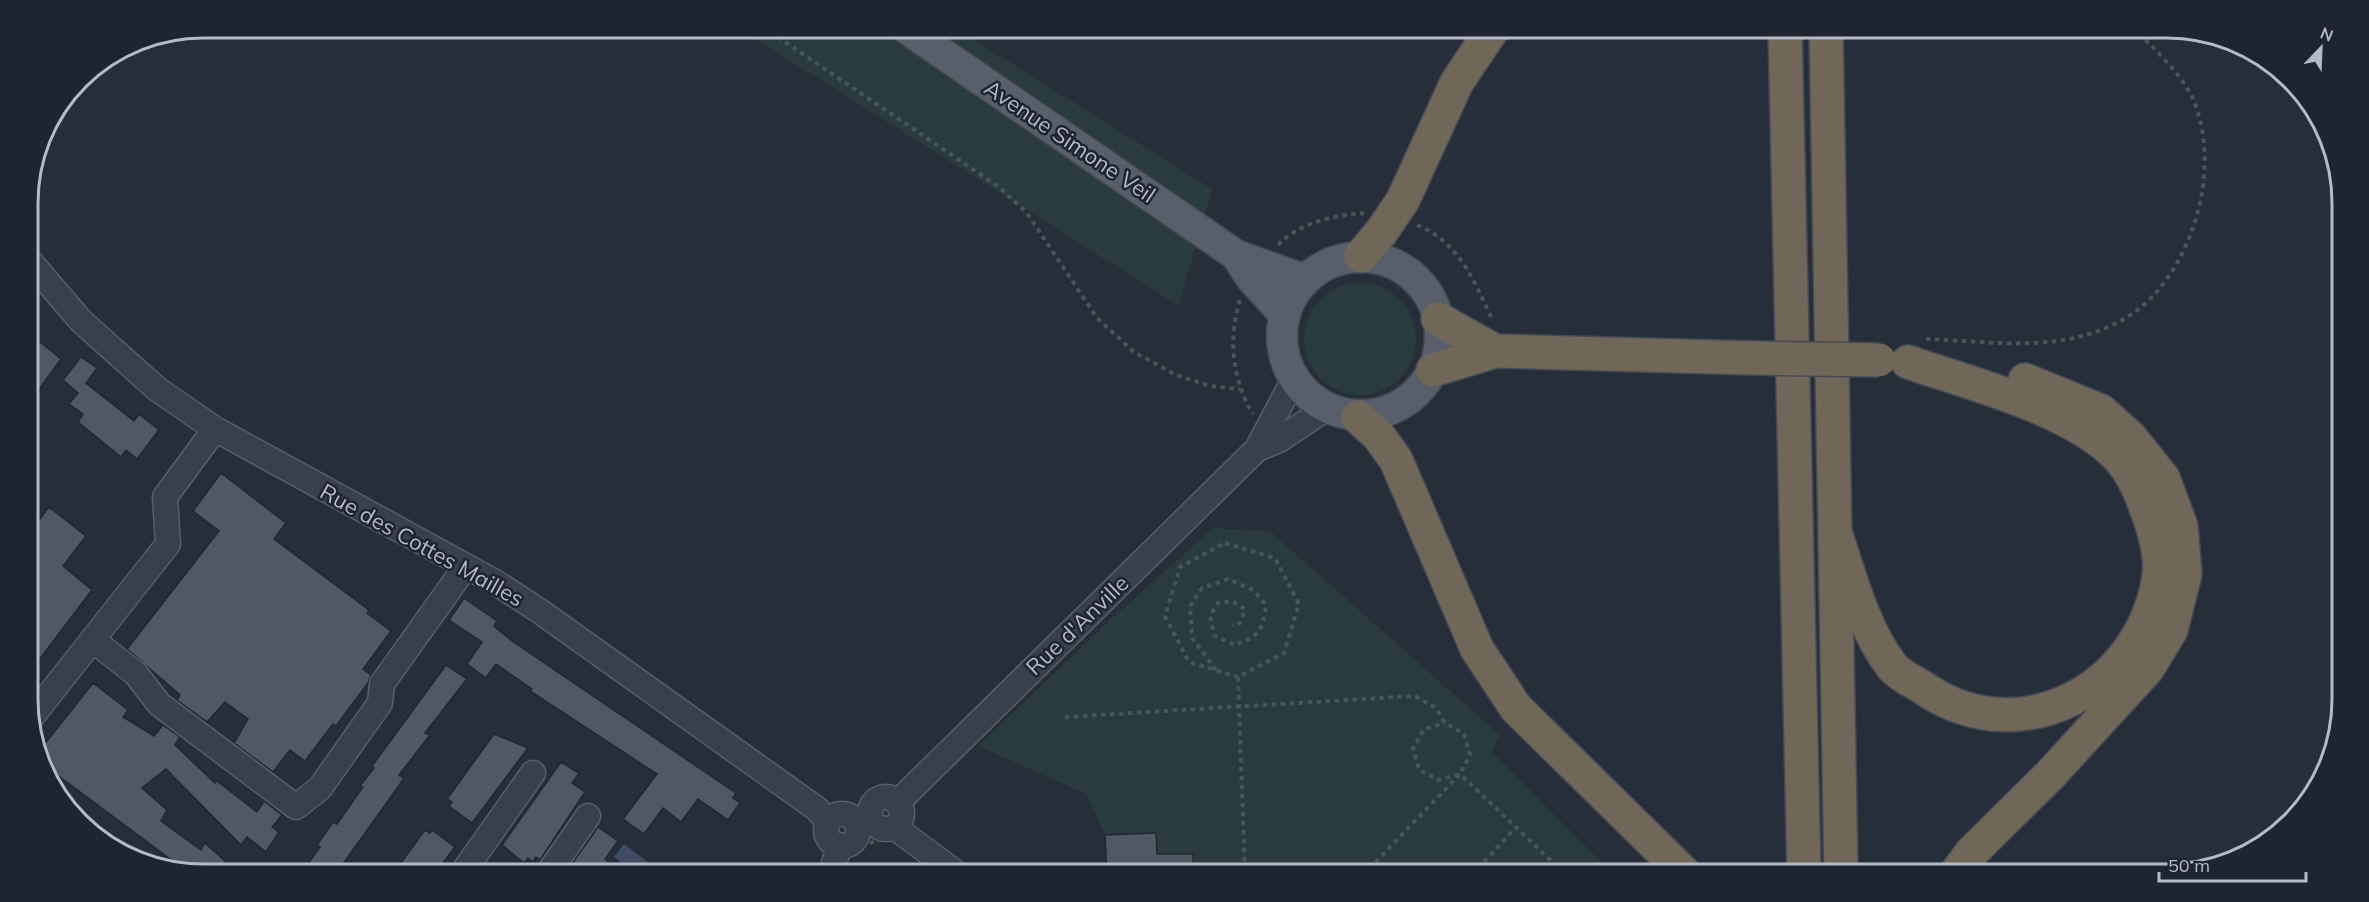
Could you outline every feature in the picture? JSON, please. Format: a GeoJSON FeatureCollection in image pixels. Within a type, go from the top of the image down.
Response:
{"type":"FeatureCollection","features":[{"type":"Feature","properties":{"kind":"highway"},"geometry":{"type":"LineString","coordinates":[[1361,256],[1382,231],[1403,200],[1457,82],[1487,38]]}},
{"type":"Feature","properties":{"kind":"highway"},"geometry":{"type":"LineString","coordinates":[[1785,38],[1804,864]]}},
{"type":"Feature","properties":{"kind":"highway"},"geometry":{"type":"LineString","coordinates":[[1826,38],[1841,864]]}},
{"type":"Feature","properties":{"kind":"highway"},"geometry":{"type":"LineString","coordinates":[[1438,319],[1496,351]]}},
{"type":"Feature","properties":{"kind":"highway"},"geometry":{"type":"LineString","coordinates":[[1433,370],[1496,351],[1754,358],[1902,353],[2032,381],[2101,411],[2131,438],[2163,478],[2181,526],[2185,574],[2171,630],[2148,668],[2051,774],[1971,853],[1963,864]]}},
{"type":"Feature","properties":{"kind":"highway"},"geometry":{"type":"LineString","coordinates":[[1835,532],[1864,615],[1892,667],[1946,702],[1987,714],[2032,714],[2078,698],[2124,660],[2145,625],[2159,580],[2156,535],[2139,489],[2120,459],[2088,433],[2030,404],[1902,353]]}},
{"type":"Feature","properties":{"kind":"highway"},"geometry":{"type":"LineString","coordinates":[[1358,417],[1378,435],[1396,460],[1477,649],[1494,677],[1516,708],[1675,864]]}},
{"type":"Feature","properties":{"kind":"main road","name":"Avenue Simone Veil"},"geometry":{"type":"LineString","coordinates":[[920,38],[1236,255],[1305,280]]}},
{"type":"Feature","properties":{"kind":"main road","name":"Avenue Simone Veil"},"geometry":{"type":"LineString","coordinates":[[1236,255],[1251,278],[1285,315]]}},
{"type":"Feature","properties":{"kind":"main road"},"geometry":{"type":"LineString","coordinates":[[1361,256],[1389,262],[1414,277],[1428,293],[1438,319],[1440,345],[1433,370],[1421,388],[1405,403],[1384,412],[1358,417],[1327,408],[1309,396],[1294,379],[1285,359],[1282,335],[1285,315],[1293,295],[1305,280],[1327,265],[1361,256]]}},
{"type":"Feature","properties":{"kind":"street","name":"Rue des Cottes Mailles"},"geometry":{"type":"LineString","coordinates":[[38,271],[81,321],[157,389],[214,429],[466,566],[541,612],[817,809],[858,834],[932,864]]}},
{"type":"Feature","properties":{"kind":"street","name":"Rue d'Anville"},"geometry":{"type":"LineString","coordinates":[[858,834],[901,815],[897,803],[1257,449],[1294,379]]}},
{"type":"Feature","properties":{"kind":"street","name":"Rue d'Anville"},"geometry":{"type":"LineString","coordinates":[[1257,449],[1279,440],[1327,408]]}},
{"type":"Feature","properties":{"kind":"street"},"geometry":{"type":"LineString","coordinates":[[38,709],[168,544],[165,497],[214,429]]}},
{"type":"Feature","properties":{"kind":"street"},"geometry":{"type":"LineString","coordinates":[[93,640],[136,674],[159,704],[296,807],[320,788],[380,703],[382,684],[466,566]]}},
{"type":"Feature","properties":{"kind":"street"},"geometry":{"type":"LineString","coordinates":[[469,864],[533,773]]}},
{"type":"Feature","properties":{"kind":"street"},"geometry":{"type":"LineString","coordinates":[[555,864],[588,816]]}},
{"type":"Feature","properties":{"kind":"path"},"geometry":{"type":"LineString","coordinates":[[779,38],[999,188],[1027,213],[1097,318],[1134,352],[1176,375],[1210,386],[1240,389]]}},
{"type":"Feature","properties":{"kind":"path"},"geometry":{"type":"LineString","coordinates":[[1902,353],[2004,343],[2049,342],[2096,332],[2128,316],[2151,298],[2171,272],[2188,241],[2202,202],[2204,150],[2193,98],[2154,46],[2144,38]]}},
{"type":"Feature","properties":{"kind":"path"},"geometry":{"type":"LineString","coordinates":[[1226,543],[1275,558],[1299,604],[1284,653],[1238,677],[1189,662],[1165,616],[1180,567],[1226,543]]}},
{"type":"Feature","properties":{"kind":"path"},"geometry":{"type":"LineString","coordinates":[[1216,670],[1192,638],[1190,606],[1202,588],[1228,579],[1253,590],[1266,606],[1264,625],[1250,640],[1234,645],[1214,635],[1210,616],[1218,603],[1232,601],[1245,609],[1240,623],[1232,625]]}},
{"type":"Feature","properties":{"kind":"path"},"geometry":{"type":"LineString","coordinates":[[1238,677],[1241,706],[1245,864]]}},
{"type":"Feature","properties":{"kind":"path"},"geometry":{"type":"LineString","coordinates":[[1065,717],[1415,696],[1436,708],[1445,723],[1464,734],[1470,755],[1460,774],[1374,864]]}},
{"type":"Feature","properties":{"kind":"path"},"geometry":{"type":"LineString","coordinates":[[1445,723],[1424,729],[1413,748],[1419,770],[1439,780],[1460,774]]}},
{"type":"Feature","properties":{"kind":"path"},"geometry":{"type":"LineString","coordinates":[[1460,774],[1554,864]]}},
{"type":"Feature","properties":{"kind":"path"},"geometry":{"type":"LineString","coordinates":[[1482,864],[1516,827]]}},
{"type":"Feature","properties":{"kind":"path"},"geometry":{"type":"LineString","coordinates":[[858,834],[861,846],[849,864],[858,834]]}},
{"type":"Feature","properties":{"kind":"shaded area"},"geometry":{"type":"Polygon","coordinates":[[[753,38],[972,38],[1212,189],[1179,306],[753,38]]]}},
{"type":"Feature","properties":{"kind":"shaded area"},"geometry":{"type":"Polygon","coordinates":[[[1360,283],[1381,287],[1400,299],[1412,318],[1416,339],[1412,360],[1400,379],[1381,391],[1360,395],[1339,391],[1320,379],[1308,360],[1304,339],[1308,318],[1320,299],[1339,287],[1360,283]]]}},
{"type":"Feature","properties":{"kind":"shaded area"},"geometry":{"type":"Polygon","coordinates":[[[1213,528],[1270,531],[1500,735],[1492,752],[1603,864],[1192,864],[1192,854],[1157,859],[1156,833],[1105,835],[1086,794],[978,746],[1120,611],[1213,528]]]}},
{"type":"Feature","properties":{"kind":"water"},"geometry":{"type":"Polygon","coordinates":[[[624,844],[649,864],[623,864],[614,857],[624,844]]]}},
{"type":"Feature","properties":{"kind":"building"},"geometry":{"type":"Polygon","coordinates":[[[38,340],[61,359],[38,391],[38,340]]]}},
{"type":"Feature","properties":{"kind":"building"},"geometry":{"type":"Polygon","coordinates":[[[81,357],[97,368],[86,383],[134,421],[139,414],[159,430],[137,459],[126,450],[121,457],[78,422],[83,414],[69,404],[78,393],[63,380],[81,357]]]}},
{"type":"Feature","properties":{"kind":"building"},"geometry":{"type":"Polygon","coordinates":[[[221,473],[286,523],[274,539],[369,610],[367,613],[391,631],[363,669],[371,675],[368,683],[336,726],[333,724],[305,761],[290,750],[273,772],[234,743],[248,719],[225,702],[207,722],[177,700],[180,695],[127,649],[219,531],[193,511],[221,473]]]}},
{"type":"Feature","properties":{"kind":"building"},"geometry":{"type":"Polygon","coordinates":[[[49,507],[86,536],[63,566],[92,590],[37,663],[37,522],[49,507]]]}},
{"type":"Feature","properties":{"kind":"building"},"geometry":{"type":"Polygon","coordinates":[[[464,598],[497,621],[494,626],[512,641],[736,793],[733,798],[740,803],[728,820],[698,799],[681,822],[663,808],[644,834],[623,819],[657,774],[530,691],[532,689],[496,664],[486,678],[467,664],[482,642],[449,620],[464,598]]]}},
{"type":"Feature","properties":{"kind":"building"},"geometry":{"type":"Polygon","coordinates":[[[446,665],[467,679],[425,733],[430,735],[399,775],[404,778],[343,864],[308,864],[320,847],[317,845],[333,822],[337,824],[363,787],[360,786],[374,768],[372,766],[446,665]]]}},
{"type":"Feature","properties":{"kind":"building"},"geometry":{"type":"Polygon","coordinates":[[[93,683],[128,710],[123,717],[154,736],[163,725],[180,737],[175,745],[215,783],[217,781],[257,812],[264,801],[282,815],[272,827],[279,832],[266,852],[247,837],[241,845],[166,769],[142,788],[167,810],[161,821],[201,850],[205,843],[226,862],[224,864],[203,864],[174,862],[56,774],[44,744],[93,683]]]}},
{"type":"Feature","properties":{"kind":"building"},"geometry":{"type":"Polygon","coordinates":[[[494,734],[528,748],[472,823],[449,806],[452,802],[447,799],[494,734]]]}},
{"type":"Feature","properties":{"kind":"building"},"geometry":{"type":"Polygon","coordinates":[[[561,762],[579,773],[572,783],[585,792],[540,860],[536,857],[533,862],[528,858],[524,863],[502,845],[561,762]]]}},
{"type":"Feature","properties":{"kind":"building"},"geometry":{"type":"Polygon","coordinates":[[[598,827],[618,841],[605,859],[611,864],[572,864],[598,827]]]}},
{"type":"Feature","properties":{"kind":"building"},"geometry":{"type":"Polygon","coordinates":[[[425,830],[430,833],[432,830],[455,847],[442,864],[400,864],[425,830]]]}},
{"type":"Feature","properties":{"kind":"building"},"geometry":{"type":"Polygon","coordinates":[[[1156,833],[1157,854],[1193,854],[1193,864],[1106,864],[1105,835],[1156,833]]]}}]}
